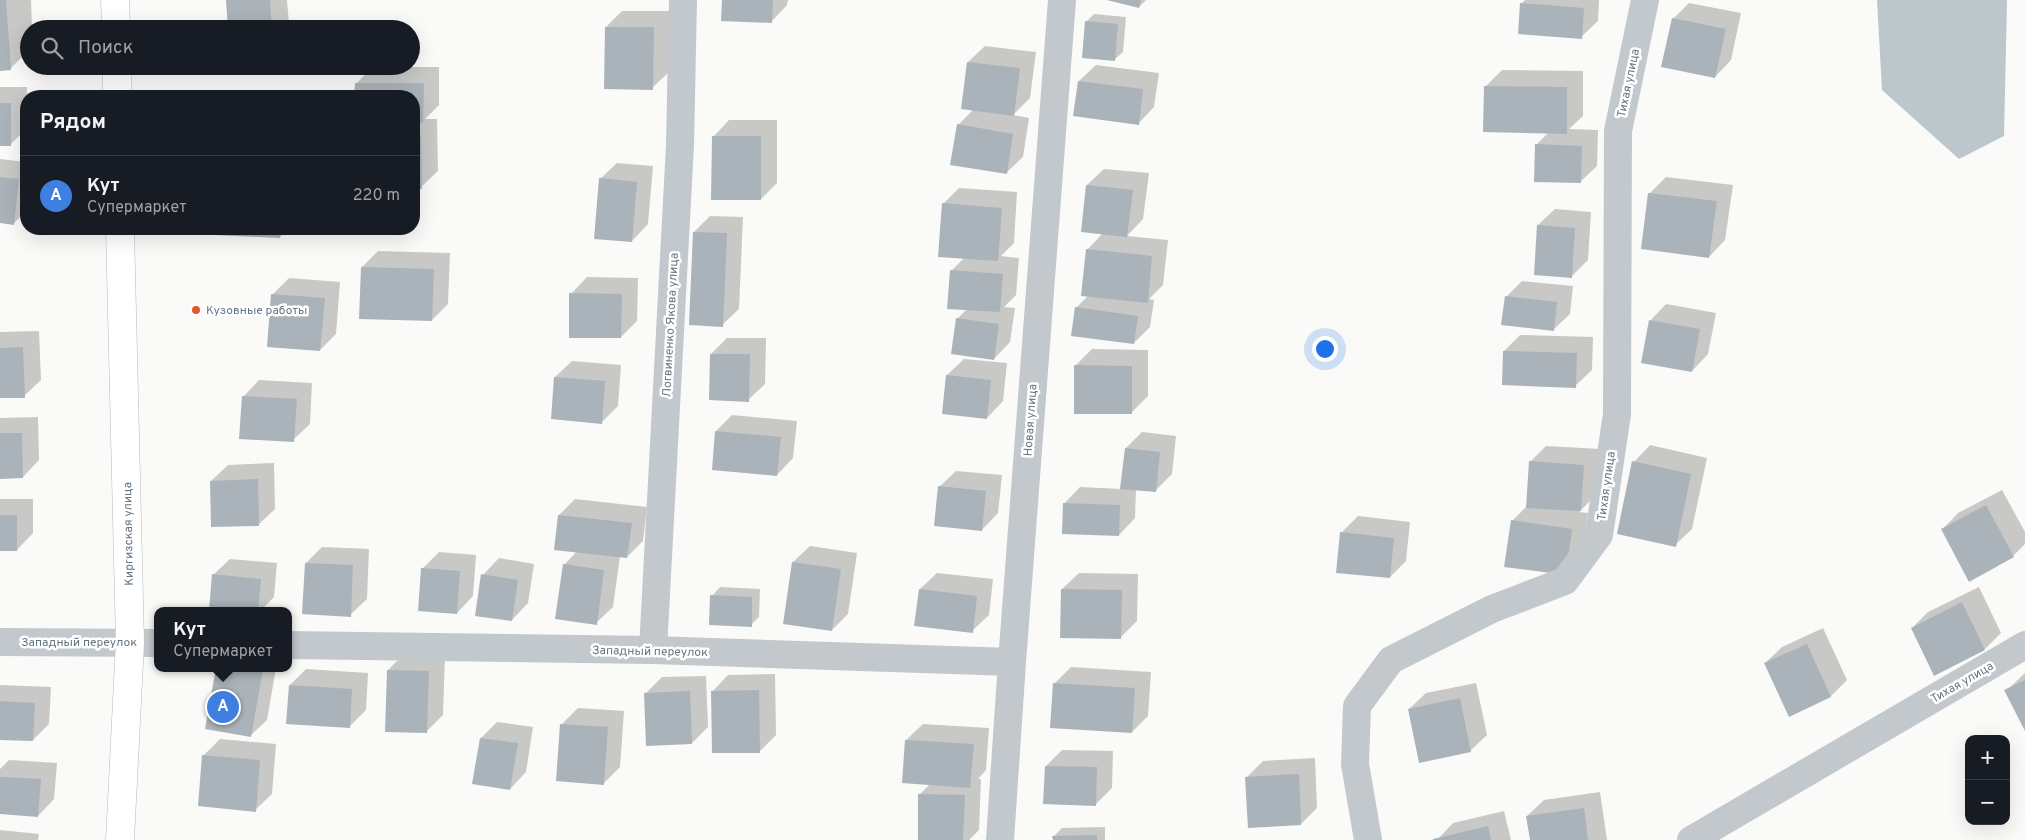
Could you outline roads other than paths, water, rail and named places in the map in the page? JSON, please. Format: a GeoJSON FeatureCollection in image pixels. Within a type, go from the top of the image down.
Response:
{"type":"FeatureCollection","features":[{"type":"Feature","properties":{"kind":"main road"},"geometry":{"type":"LineString","coordinates":[[115,0],[116,20]]}},
{"type":"Feature","properties":{"kind":"main road"},"geometry":{"type":"LineString","coordinates":[[117,75],[117,90]]}},
{"type":"Feature","properties":{"kind":"main road","name":"Киргизская улица"},"geometry":{"type":"LineString","coordinates":[[120,235],[130,642],[120,840]]}},
{"type":"Feature","properties":{"kind":"street","name":"Логвиненко Якова улица"},"geometry":{"type":"LineString","coordinates":[[653,650],[680,145],[683,0]]}},
{"type":"Feature","properties":{"kind":"street","name":"Новая улица"},"geometry":{"type":"LineString","coordinates":[[1000,840],[1062,0]]}},
{"type":"Feature","properties":{"kind":"street","name":"Тихая улица"},"geometry":{"type":"LineString","coordinates":[[1368,840],[1355,764],[1357,706],[1363,698],[1392,660],[1492,609],[1564,581],[1599,535],[1617,414],[1618,130],[1645,0]]}},
{"type":"Feature","properties":{"kind":"street","name":"Западный переулок"},"geometry":{"type":"LineString","coordinates":[[0,642],[154,643]]}},
{"type":"Feature","properties":{"kind":"street","name":"Западный переулок"},"geometry":{"type":"LineString","coordinates":[[292,645],[653,650],[1012,662]]}},
{"type":"Feature","properties":{"kind":"street","name":"Тихая улица"},"geometry":{"type":"LineString","coordinates":[[1691,840],[2025,645]]}},
{"type":"Feature","properties":{"kind":"place","name":"Кузовные работы"},"geometry":{"type":"Point","coordinates":[196,310]}},
{"type":"Feature","properties":{"kind":"place","name":"Кут"},"geometry":{"type":"Point","coordinates":[223,707]}}]}
